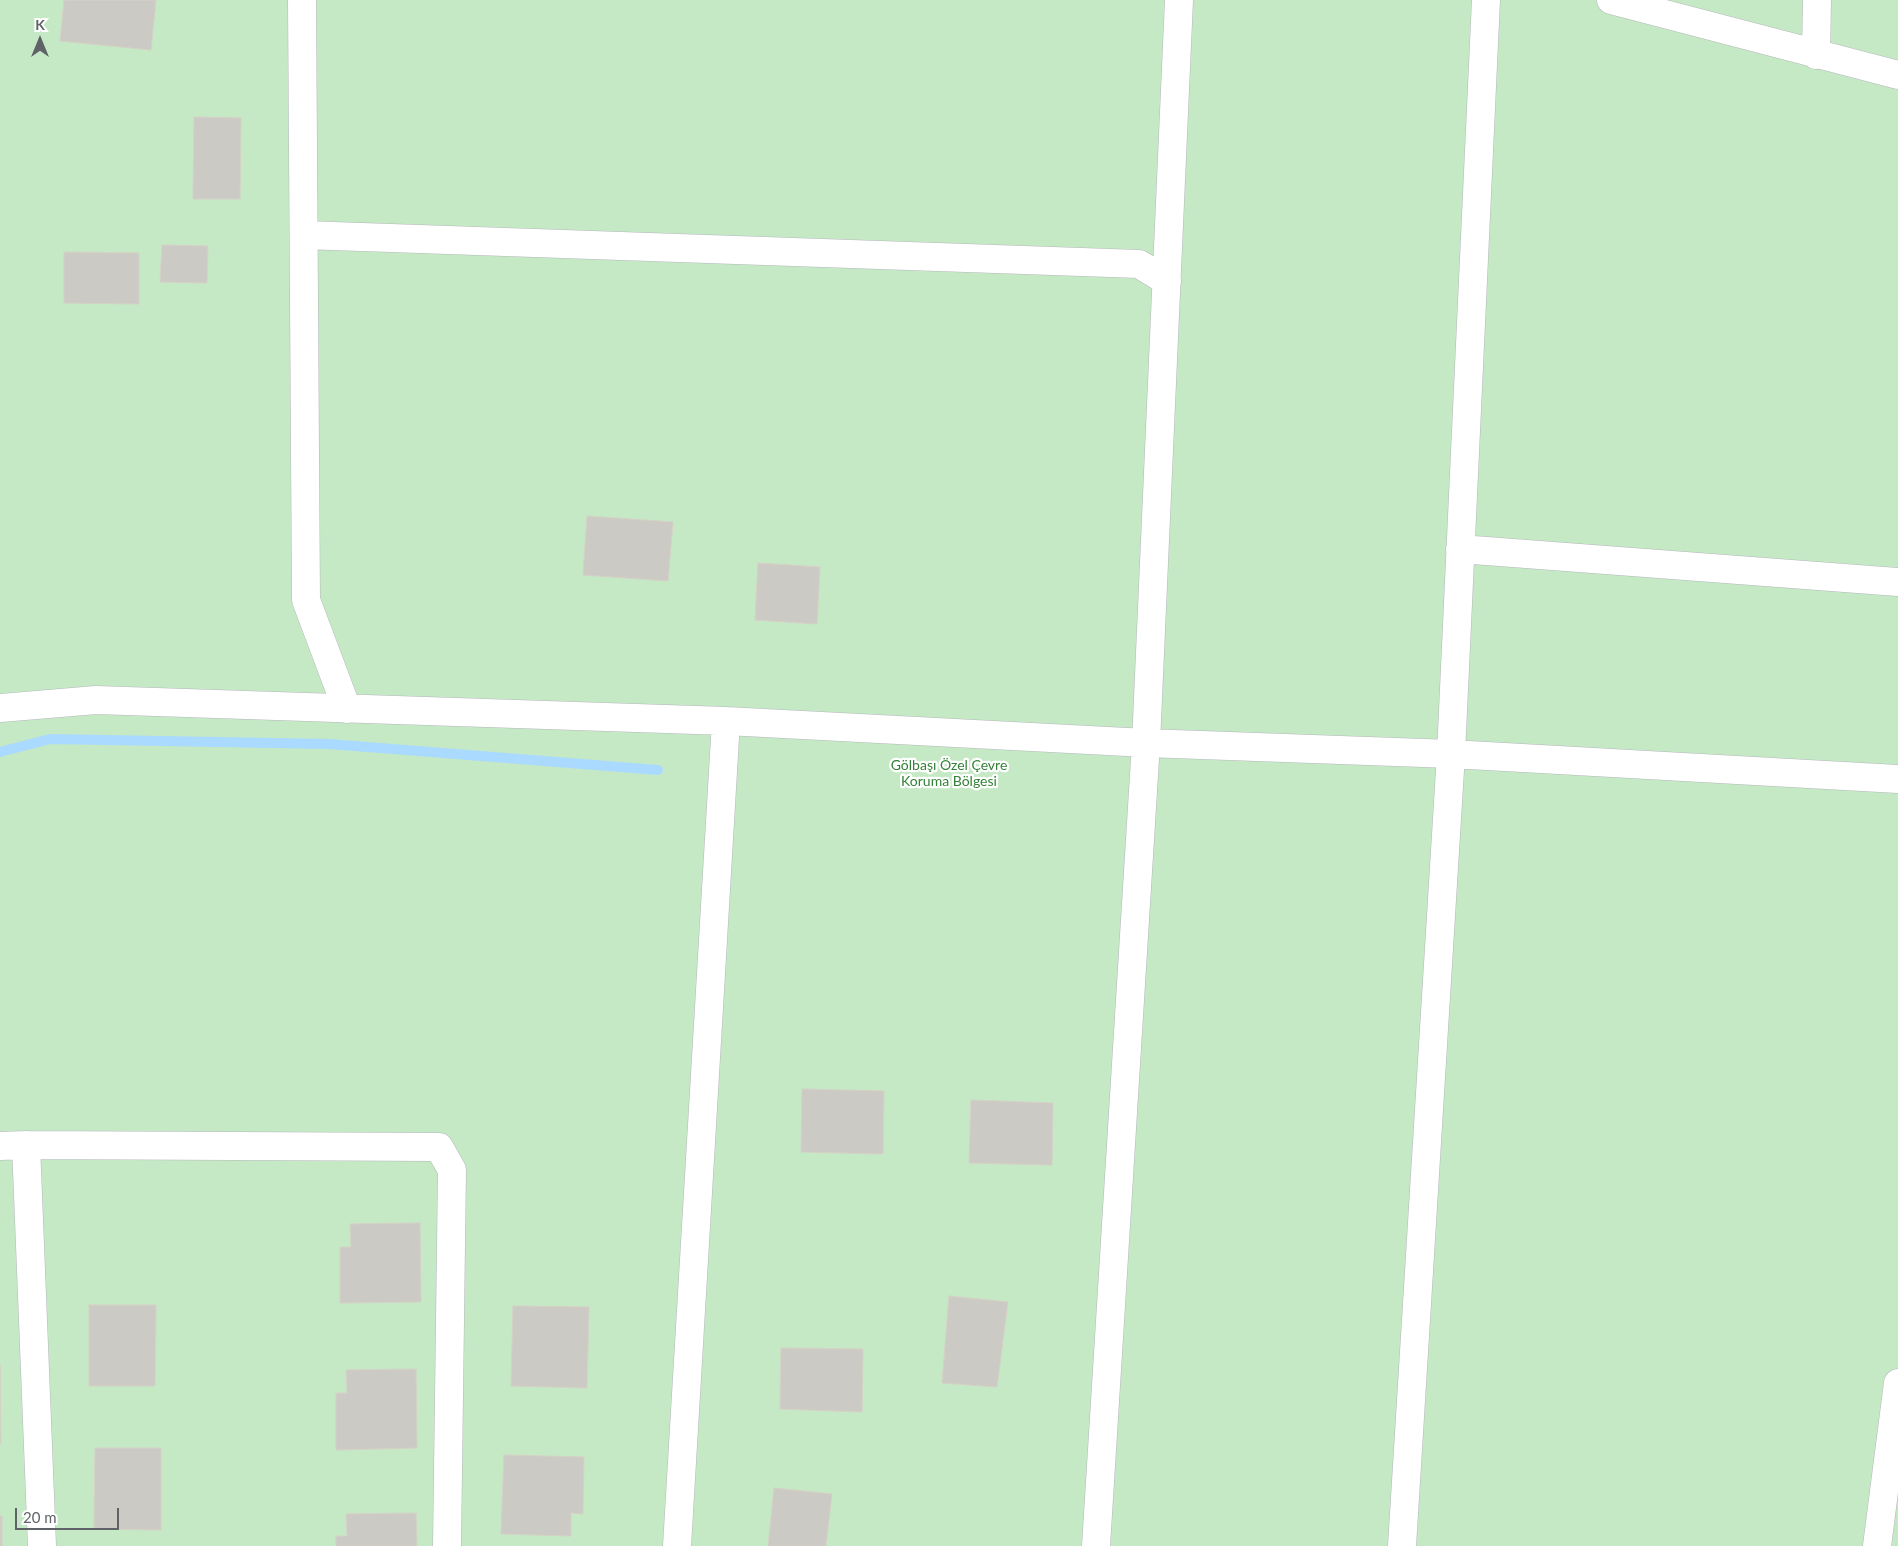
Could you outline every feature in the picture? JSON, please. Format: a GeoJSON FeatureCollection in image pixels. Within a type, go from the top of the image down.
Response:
{"type":"FeatureCollection","features":[{"type":"Feature","properties":{"kind":"street"},"geometry":{"type":"LineString","coordinates":[[302,0],[306,600],[348,709]]}},
{"type":"Feature","properties":{"kind":"street"},"geometry":{"type":"LineString","coordinates":[[1096,1546],[1146,743],[1180,0]]}},
{"type":"Feature","properties":{"kind":"street"},"geometry":{"type":"LineString","coordinates":[[1402,1546],[1451,754],[1486,0]]}},
{"type":"Feature","properties":{"kind":"street"},"geometry":{"type":"LineString","coordinates":[[1611,0],[1898,75]]}},
{"type":"Feature","properties":{"kind":"street"},"geometry":{"type":"LineString","coordinates":[[1816,55],[1818,0]]}},
{"type":"Feature","properties":{"kind":"street"},"geometry":{"type":"LineString","coordinates":[[304,235],[1138,264],[1167,281]]}},
{"type":"Feature","properties":{"kind":"street"},"geometry":{"type":"LineString","coordinates":[[1460,549],[1898,582]]}},
{"type":"Feature","properties":{"kind":"street"},"geometry":{"type":"LineString","coordinates":[[0,708],[96,700],[726,721],[1146,743],[1451,754],[1898,779]]}},
{"type":"Feature","properties":{"kind":"street"},"geometry":{"type":"LineString","coordinates":[[677,1546],[726,721]]}},
{"type":"Feature","properties":{"kind":"street"},"geometry":{"type":"LineString","coordinates":[[42,1546],[13,1145],[439,1147],[452,1170],[447,1546]]}},
{"type":"Feature","properties":{"kind":"street"},"geometry":{"type":"LineString","coordinates":[[1877,1546],[1898,1383]]}},
{"type":"Feature","properties":{"kind":"green space","name":"Gölbaşı Özel Çevre Koruma Bölgesi"},"geometry":{"type":"Polygon","coordinates":[[[0,0],[1898,0],[1898,1546],[0,1546],[0,0]]]}},
{"type":"Feature","properties":{"kind":"building"},"geometry":{"type":"Polygon","coordinates":[[[64,0],[156,0],[151,50],[60,41],[64,0]]]}},
{"type":"Feature","properties":{"kind":"building"},"geometry":{"type":"Polygon","coordinates":[[[194,117],[241,118],[240,199],[193,199],[194,117]]]}},
{"type":"Feature","properties":{"kind":"building"},"geometry":{"type":"Polygon","coordinates":[[[162,245],[208,246],[207,283],[160,282],[162,245]]]}},
{"type":"Feature","properties":{"kind":"building"},"geometry":{"type":"Polygon","coordinates":[[[64,252],[139,253],[139,304],[64,303],[64,252]]]}},
{"type":"Feature","properties":{"kind":"building"},"geometry":{"type":"Polygon","coordinates":[[[587,516],[673,522],[668,581],[583,575],[587,516]]]}},
{"type":"Feature","properties":{"kind":"building"},"geometry":{"type":"Polygon","coordinates":[[[758,563],[820,567],[817,624],[755,620],[758,563]]]}},
{"type":"Feature","properties":{"kind":"building"},"geometry":{"type":"Polygon","coordinates":[[[802,1089],[884,1091],[883,1154],[801,1152],[802,1089]]]}},
{"type":"Feature","properties":{"kind":"building"},"geometry":{"type":"Polygon","coordinates":[[[971,1100],[1053,1103],[1052,1165],[969,1163],[971,1100]]]}},
{"type":"Feature","properties":{"kind":"building"},"geometry":{"type":"Polygon","coordinates":[[[420,1223],[421,1302],[340,1303],[340,1247],[351,1247],[350,1224],[420,1223]]]}},
{"type":"Feature","properties":{"kind":"building"},"geometry":{"type":"Polygon","coordinates":[[[949,1296],[1008,1302],[997,1387],[942,1383],[949,1296]]]}},
{"type":"Feature","properties":{"kind":"building"},"geometry":{"type":"Polygon","coordinates":[[[89,1305],[156,1305],[155,1386],[89,1386],[89,1305]]]}},
{"type":"Feature","properties":{"kind":"building"},"geometry":{"type":"Polygon","coordinates":[[[513,1306],[589,1307],[587,1388],[511,1386],[513,1306]]]}},
{"type":"Feature","properties":{"kind":"building"},"geometry":{"type":"Polygon","coordinates":[[[781,1348],[863,1349],[862,1412],[780,1409],[781,1348]]]}},
{"type":"Feature","properties":{"kind":"building"},"geometry":{"type":"Polygon","coordinates":[[[0,1365],[1,1444],[0,1444],[0,1365]]]}},
{"type":"Feature","properties":{"kind":"building"},"geometry":{"type":"Polygon","coordinates":[[[416,1369],[417,1448],[336,1450],[336,1393],[347,1393],[346,1370],[416,1369]]]}},
{"type":"Feature","properties":{"kind":"building"},"geometry":{"type":"Polygon","coordinates":[[[95,1448],[161,1448],[161,1530],[94,1529],[95,1448]]]}},
{"type":"Feature","properties":{"kind":"building"},"geometry":{"type":"Polygon","coordinates":[[[504,1455],[584,1457],[583,1514],[571,1513],[571,1536],[501,1534],[504,1455]]]}},
{"type":"Feature","properties":{"kind":"building"},"geometry":{"type":"Polygon","coordinates":[[[774,1488],[832,1494],[826,1546],[768,1546],[774,1488]]]}},
{"type":"Feature","properties":{"kind":"building"},"geometry":{"type":"Polygon","coordinates":[[[416,1513],[417,1546],[336,1546],[336,1536],[347,1536],[346,1514],[416,1513]]]}},
{"type":"Feature","properties":{"kind":"building"},"geometry":{"type":"Polygon","coordinates":[[[0,1516],[2,1516],[2,1546],[0,1546],[0,1516]]]}},
{"type":"Feature","properties":{"kind":"waterway"},"geometry":{"type":"LineString","coordinates":[[0,752],[50,739],[329,744],[658,770]]}}]}
